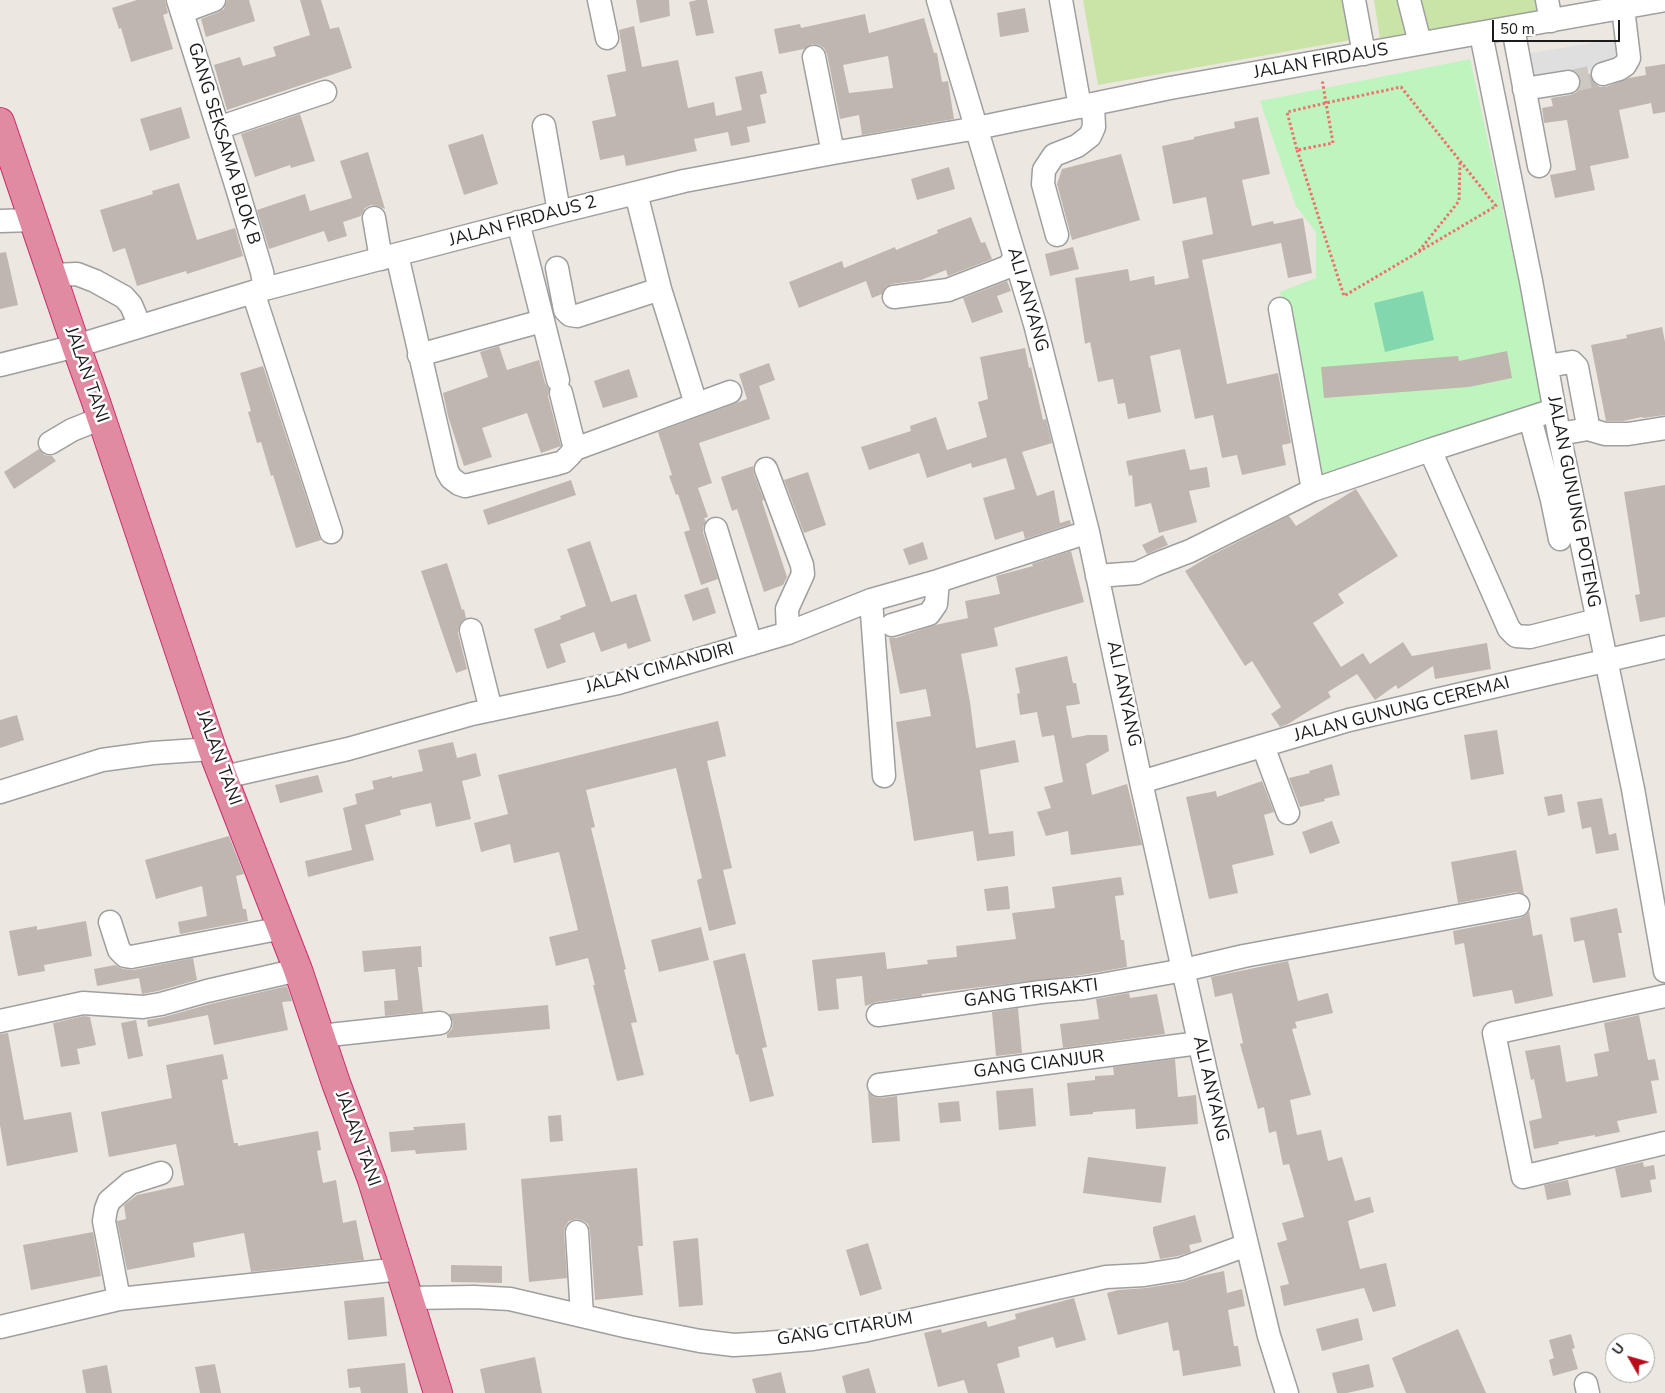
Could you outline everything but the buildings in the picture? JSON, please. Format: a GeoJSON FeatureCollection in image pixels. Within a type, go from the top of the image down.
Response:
{"type":"FeatureCollection","features":[{"type":"Feature","properties":{"kind":"highway","name":"JALAN TANI"},"geometry":{"type":"LineString","coordinates":[[0,122],[102,418],[212,749],[298,970],[372,1180],[438,1393]]}},
{"type":"Feature","properties":{"kind":"street"},"geometry":{"type":"LineString","coordinates":[[180,6],[214,0]]}},
{"type":"Feature","properties":{"kind":"street"},"geometry":{"type":"LineString","coordinates":[[599,0],[607,38]]}},
{"type":"Feature","properties":{"kind":"street","name":"ALI ANYANG"},"geometry":{"type":"LineString","coordinates":[[938,0],[1035,324],[1088,532],[1141,782],[1200,1043],[1269,1336],[1287,1393]]}},
{"type":"Feature","properties":{"kind":"street"},"geometry":{"type":"LineString","coordinates":[[1057,235],[1044,184],[1044,170],[1054,155],[1077,146],[1090,136],[1094,128],[1086,105],[1060,0]]}},
{"type":"Feature","properties":{"kind":"street"},"geometry":{"type":"LineString","coordinates":[[1354,0],[1364,54]]}},
{"type":"Feature","properties":{"kind":"street"},"geometry":{"type":"LineString","coordinates":[[1409,0],[1420,43]]}},
{"type":"Feature","properties":{"kind":"street","name":"JALAN FIRDAUS"},"geometry":{"type":"LineString","coordinates":[[977,128],[1170,88],[1320,68],[1364,54],[1513,28],[1549,10],[1623,8],[1656,1]]}},
{"type":"Feature","properties":{"kind":"street","name":"GANG SEKSAMA BLOK B"},"geometry":{"type":"LineString","coordinates":[[180,6],[262,272],[259,290],[331,532]]}},
{"type":"Feature","properties":{"kind":"street"},"geometry":{"type":"LineString","coordinates":[[1603,74],[1619,69],[1629,58],[1623,8]]}},
{"type":"Feature","properties":{"kind":"street"},"geometry":{"type":"LineString","coordinates":[[1513,28],[1539,166]]}},
{"type":"Feature","properties":{"kind":"street","name":"JALAN GUNUNG POTENG"},"geometry":{"type":"LineString","coordinates":[[1481,34],[1559,434],[1562,498],[1597,620],[1633,789],[1665,971]]}},
{"type":"Feature","properties":{"kind":"street"},"geometry":{"type":"LineString","coordinates":[[814,57],[833,153]]}},
{"type":"Feature","properties":{"kind":"street"},"geometry":{"type":"LineString","coordinates":[[1524,89],[1568,82]]}},
{"type":"Feature","properties":{"kind":"street"},"geometry":{"type":"LineString","coordinates":[[218,128],[325,92]]}},
{"type":"Feature","properties":{"kind":"street"},"geometry":{"type":"LineString","coordinates":[[544,126],[558,212]]}},
{"type":"Feature","properties":{"kind":"street","name":"JALAN FIRDAUS 2"},"geometry":{"type":"LineString","coordinates":[[0,365],[76,346],[259,290],[684,180],[977,128]]}},
{"type":"Feature","properties":{"kind":"street"},"geometry":{"type":"LineString","coordinates":[[636,193],[660,289],[696,404]]}},
{"type":"Feature","properties":{"kind":"street"},"geometry":{"type":"LineString","coordinates":[[374,218],[389,257],[419,355],[447,471],[451,478],[459,484],[465,486],[563,462],[575,449],[730,392]]}},
{"type":"Feature","properties":{"kind":"street"},"geometry":{"type":"LineString","coordinates":[[0,221],[33,220]]}},
{"type":"Feature","properties":{"kind":"street"},"geometry":{"type":"LineString","coordinates":[[518,222],[575,449]]}},
{"type":"Feature","properties":{"kind":"street"},"geometry":{"type":"LineString","coordinates":[[894,297],[948,290],[1010,266],[1014,256]]}},
{"type":"Feature","properties":{"kind":"street"},"geometry":{"type":"LineString","coordinates":[[557,268],[565,310],[570,315],[578,316],[660,289]]}},
{"type":"Feature","properties":{"kind":"street"},"geometry":{"type":"LineString","coordinates":[[52,275],[77,274],[95,281],[124,297],[131,305],[140,326]]}},
{"type":"Feature","properties":{"kind":"street"},"geometry":{"type":"LineString","coordinates":[[1280,309],[1313,490]]}},
{"type":"Feature","properties":{"kind":"street"},"geometry":{"type":"LineString","coordinates":[[419,355],[542,321]]}},
{"type":"Feature","properties":{"kind":"street"},"geometry":{"type":"LineString","coordinates":[[1547,366],[1572,362],[1577,367],[1588,429]]}},
{"type":"Feature","properties":{"kind":"street"},"geometry":{"type":"LineString","coordinates":[[1097,576],[1137,573],[1154,564],[1190,551],[1313,490],[1554,410]]}},
{"type":"Feature","properties":{"kind":"street"},"geometry":{"type":"LineString","coordinates":[[50,443],[72,430],[102,418]]}},
{"type":"Feature","properties":{"kind":"street"},"geometry":{"type":"LineString","coordinates":[[1530,418],[1562,498],[1560,539]]}},
{"type":"Feature","properties":{"kind":"street"},"geometry":{"type":"LineString","coordinates":[[1559,434],[1588,429],[1605,434],[1628,434],[1665,428]]}},
{"type":"Feature","properties":{"kind":"street"},"geometry":{"type":"LineString","coordinates":[[1430,450],[1509,630],[1516,636],[1530,638],[1597,620]]}},
{"type":"Feature","properties":{"kind":"street"},"geometry":{"type":"LineString","coordinates":[[766,469],[802,565],[803,574],[786,609],[788,633]]}},
{"type":"Feature","properties":{"kind":"street"},"geometry":{"type":"LineString","coordinates":[[716,529],[751,644]]}},
{"type":"Feature","properties":{"kind":"street","name":"JALAN CIMANDIRI"},"geometry":{"type":"LineString","coordinates":[[224,777],[348,749],[491,710],[618,683],[788,633],[872,600],[938,581],[1088,532]]}},
{"type":"Feature","properties":{"kind":"street"},"geometry":{"type":"LineString","coordinates":[[892,625],[929,614],[936,604],[938,581]]}},
{"type":"Feature","properties":{"kind":"street"},"geometry":{"type":"LineString","coordinates":[[872,600],[884,776]]}},
{"type":"Feature","properties":{"kind":"street"},"geometry":{"type":"LineString","coordinates":[[471,630],[491,710]]}},
{"type":"Feature","properties":{"kind":"street","name":"JALAN GUNUNG CEREMAI"},"geometry":{"type":"LineString","coordinates":[[1141,782],[1349,720],[1665,647]]}},
{"type":"Feature","properties":{"kind":"street"},"geometry":{"type":"LineString","coordinates":[[1263,746],[1288,813]]}},
{"type":"Feature","properties":{"kind":"street"},"geometry":{"type":"LineString","coordinates":[[0,792],[102,760],[153,753],[212,749]]}},
{"type":"Feature","properties":{"kind":"street","name":"GANG TRISAKTI"},"geometry":{"type":"LineString","coordinates":[[878,1015],[1041,992],[1084,988],[1518,905]]}},
{"type":"Feature","properties":{"kind":"street"},"geometry":{"type":"LineString","coordinates":[[110,922],[119,950],[125,956],[131,957],[282,928]]}},
{"type":"Feature","properties":{"kind":"street"},"geometry":{"type":"LineString","coordinates":[[0,1021],[83,1003],[143,1007],[161,1004],[207,991],[298,970]]}},
{"type":"Feature","properties":{"kind":"street"},"geometry":{"type":"LineString","coordinates":[[1665,996],[1494,1033],[1523,1177],[1665,1142]]}},
{"type":"Feature","properties":{"kind":"street"},"geometry":{"type":"LineString","coordinates":[[320,1036],[440,1023]]}},
{"type":"Feature","properties":{"kind":"street","name":"GANG CIANJUR"},"geometry":{"type":"LineString","coordinates":[[879,1085],[1200,1043]]}},
{"type":"Feature","properties":{"kind":"street"},"geometry":{"type":"LineString","coordinates":[[119,1299],[104,1221],[109,1201],[130,1183],[161,1173]]}},
{"type":"Feature","properties":{"kind":"street"},"geometry":{"type":"LineString","coordinates":[[577,1232],[582,1316]]}},
{"type":"Feature","properties":{"kind":"street","name":"GANG CITARUM"},"geometry":{"type":"LineString","coordinates":[[410,1298],[510,1298],[629,1327],[734,1345],[813,1339],[863,1331],[1106,1277],[1144,1275],[1181,1269],[1247,1245]]}},
{"type":"Feature","properties":{"kind":"street"},"geometry":{"type":"LineString","coordinates":[[0,1327],[119,1299],[401,1270]]}},
{"type":"Feature","properties":{"kind":"path"},"geometry":{"type":"LineString","coordinates":[[1297,150],[1334,143],[1320,68]]}},
{"type":"Feature","properties":{"kind":"path"},"geometry":{"type":"LineString","coordinates":[[1401,88],[1496,206],[1344,296],[1297,150],[1286,112],[1401,88]]}},
{"type":"Feature","properties":{"kind":"path"},"geometry":{"type":"LineString","coordinates":[[1417,253],[1459,201],[1460,160]]}},
{"type":"Feature","properties":{"kind":"green space"},"geometry":{"type":"Polygon","coordinates":[[[1083,0],[1344,0],[1351,40],[1098,85],[1083,0]]]}},
{"type":"Feature","properties":{"kind":"green space"},"geometry":{"type":"Polygon","coordinates":[[[1374,0],[1541,0],[1543,10],[1380,38],[1374,0]]]}},
{"type":"Feature","properties":{"kind":"green space"},"geometry":{"type":"Polygon","coordinates":[[[1470,59],[1545,403],[1319,475],[1302,379],[1280,292],[1316,278],[1316,232],[1296,206],[1260,101],[1470,59]]]}},
{"type":"Feature","properties":{"kind":"green space"},"geometry":{"type":"Polygon","coordinates":[[[1423,291],[1434,340],[1385,352],[1374,303],[1423,291]]]}},
{"type":"Feature","properties":{"kind":"shaded area"},"geometry":{"type":"Polygon","coordinates":[[[1615,39],[1620,64],[1530,82],[1526,54],[1615,39]]]}},
{"type":"Feature","properties":{"kind":"tunnel"},"geometry":{"type":"LineString","coordinates":[[1568,82],[1603,74]]}}]}
